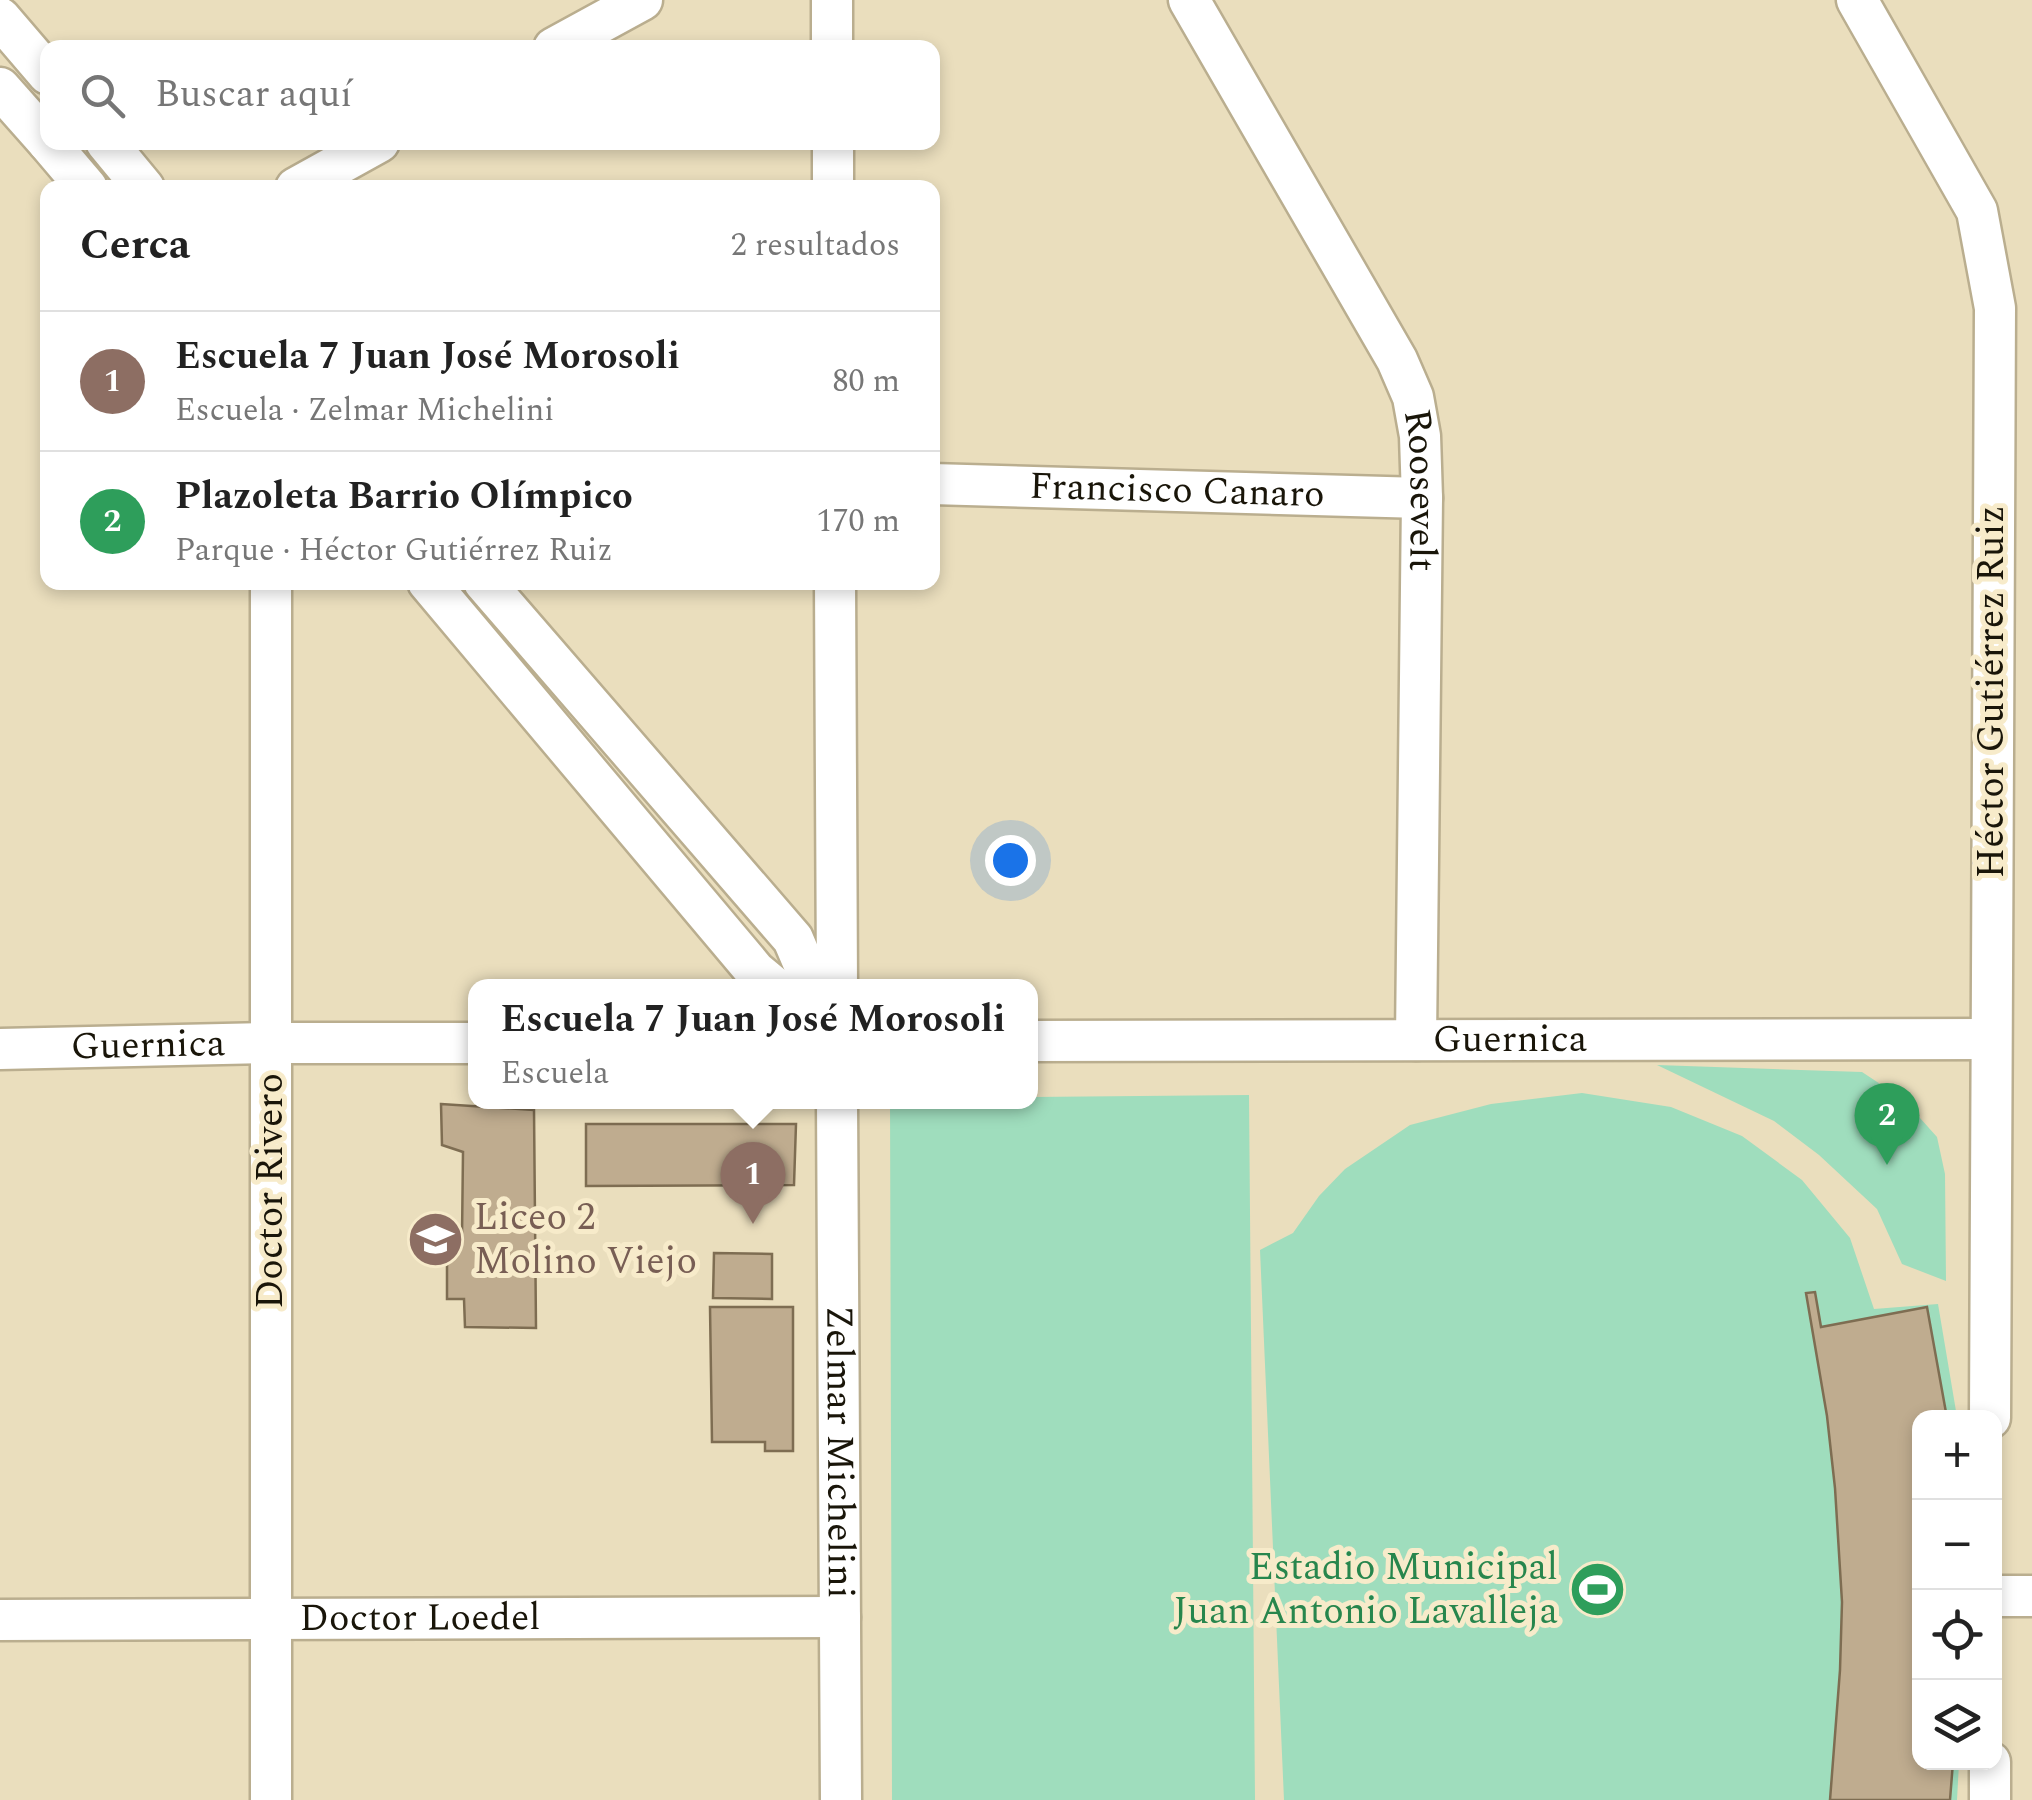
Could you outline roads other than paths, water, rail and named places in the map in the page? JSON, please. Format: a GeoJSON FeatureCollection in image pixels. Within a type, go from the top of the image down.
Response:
{"type":"FeatureCollection","features":[{"type":"Feature","properties":{"kind":"street"},"geometry":{"type":"LineString","coordinates":[[571,26],[642,0]]}},
{"type":"Feature","properties":{"kind":"street"},"geometry":{"type":"LineString","coordinates":[[832,0],[832,40]]}},
{"type":"Feature","properties":{"kind":"street","name":"Roosevelt"},"geometry":{"type":"LineString","coordinates":[[1189,0],[1397,360],[1413,397],[1420,436],[1422,498],[1416,1040]]}},
{"type":"Feature","properties":{"kind":"street","name":"Héctor Gutiérrez Ruiz"},"geometry":{"type":"LineString","coordinates":[[1865,3],[1977,212],[1995,308],[1990,1410]]}},
{"type":"Feature","properties":{"kind":"street"},"geometry":{"type":"LineString","coordinates":[[0,18],[40,65]]}},
{"type":"Feature","properties":{"kind":"street"},"geometry":{"type":"LineString","coordinates":[[0,88],[40,133]]}},
{"type":"Feature","properties":{"kind":"street"},"geometry":{"type":"LineString","coordinates":[[55,150],[80,180]]}},
{"type":"Feature","properties":{"kind":"street"},"geometry":{"type":"LineString","coordinates":[[113,150],[137,180]]}},
{"type":"Feature","properties":{"kind":"street"},"geometry":{"type":"LineString","coordinates":[[310,180],[365,150]]}},
{"type":"Feature","properties":{"kind":"street"},"geometry":{"type":"LineString","coordinates":[[833,150],[833,180]]}},
{"type":"Feature","properties":{"kind":"street","name":"Francisco Canaro"},"geometry":{"type":"LineString","coordinates":[[940,484],[1422,498]]}},
{"type":"Feature","properties":{"kind":"street","name":"Doctor Rivero"},"geometry":{"type":"LineString","coordinates":[[271,590],[271,1800]]}},
{"type":"Feature","properties":{"kind":"street"},"geometry":{"type":"LineString","coordinates":[[435,590],[765,979]]}},
{"type":"Feature","properties":{"kind":"street"},"geometry":{"type":"LineString","coordinates":[[491,590],[793,940],[810,979]]}},
{"type":"Feature","properties":{"kind":"street"},"geometry":{"type":"LineString","coordinates":[[835,590],[837,979]]}},
{"type":"Feature","properties":{"kind":"street"},"geometry":{"type":"LineString","coordinates":[[545,720],[575,688]]}},
{"type":"Feature","properties":{"kind":"street","name":"Guernica"},"geometry":{"type":"LineString","coordinates":[[1038,1041],[1990,1039]]}},
{"type":"Feature","properties":{"kind":"street","name":"Guernica"},"geometry":{"type":"LineString","coordinates":[[0,1048],[468,1043]]}},
{"type":"Feature","properties":{"kind":"street","name":"Zelmar Michelini"},"geometry":{"type":"LineString","coordinates":[[837,1109],[841,1800]]}},
{"type":"Feature","properties":{"kind":"street"},"geometry":{"type":"LineString","coordinates":[[2002,1596],[2032,1596]]}},
{"type":"Feature","properties":{"kind":"street","name":"Doctor Loedel"},"geometry":{"type":"LineString","coordinates":[[0,1620],[840,1617]]}},
{"type":"Feature","properties":{"kind":"street"},"geometry":{"type":"LineString","coordinates":[[1990,1770],[1990,1800]]}},
{"type":"Feature","properties":{"kind":"place","name":"Plazoleta Barrio Olímpico"},"geometry":{"type":"Point","coordinates":[1887,1165]}},
{"type":"Feature","properties":{"kind":"place","name":"Escuela 7 Juan José Morosoli"},"geometry":{"type":"Point","coordinates":[753,1224]}},
{"type":"Feature","properties":{"kind":"place","name":"Liceo 2 Molino Viejo"},"geometry":{"type":"Point","coordinates":[435,1240]}},
{"type":"Feature","properties":{"kind":"place","name":"Estadio Municipal Juan Antonio Lavalleja"},"geometry":{"type":"Point","coordinates":[1597,1590]}}]}
